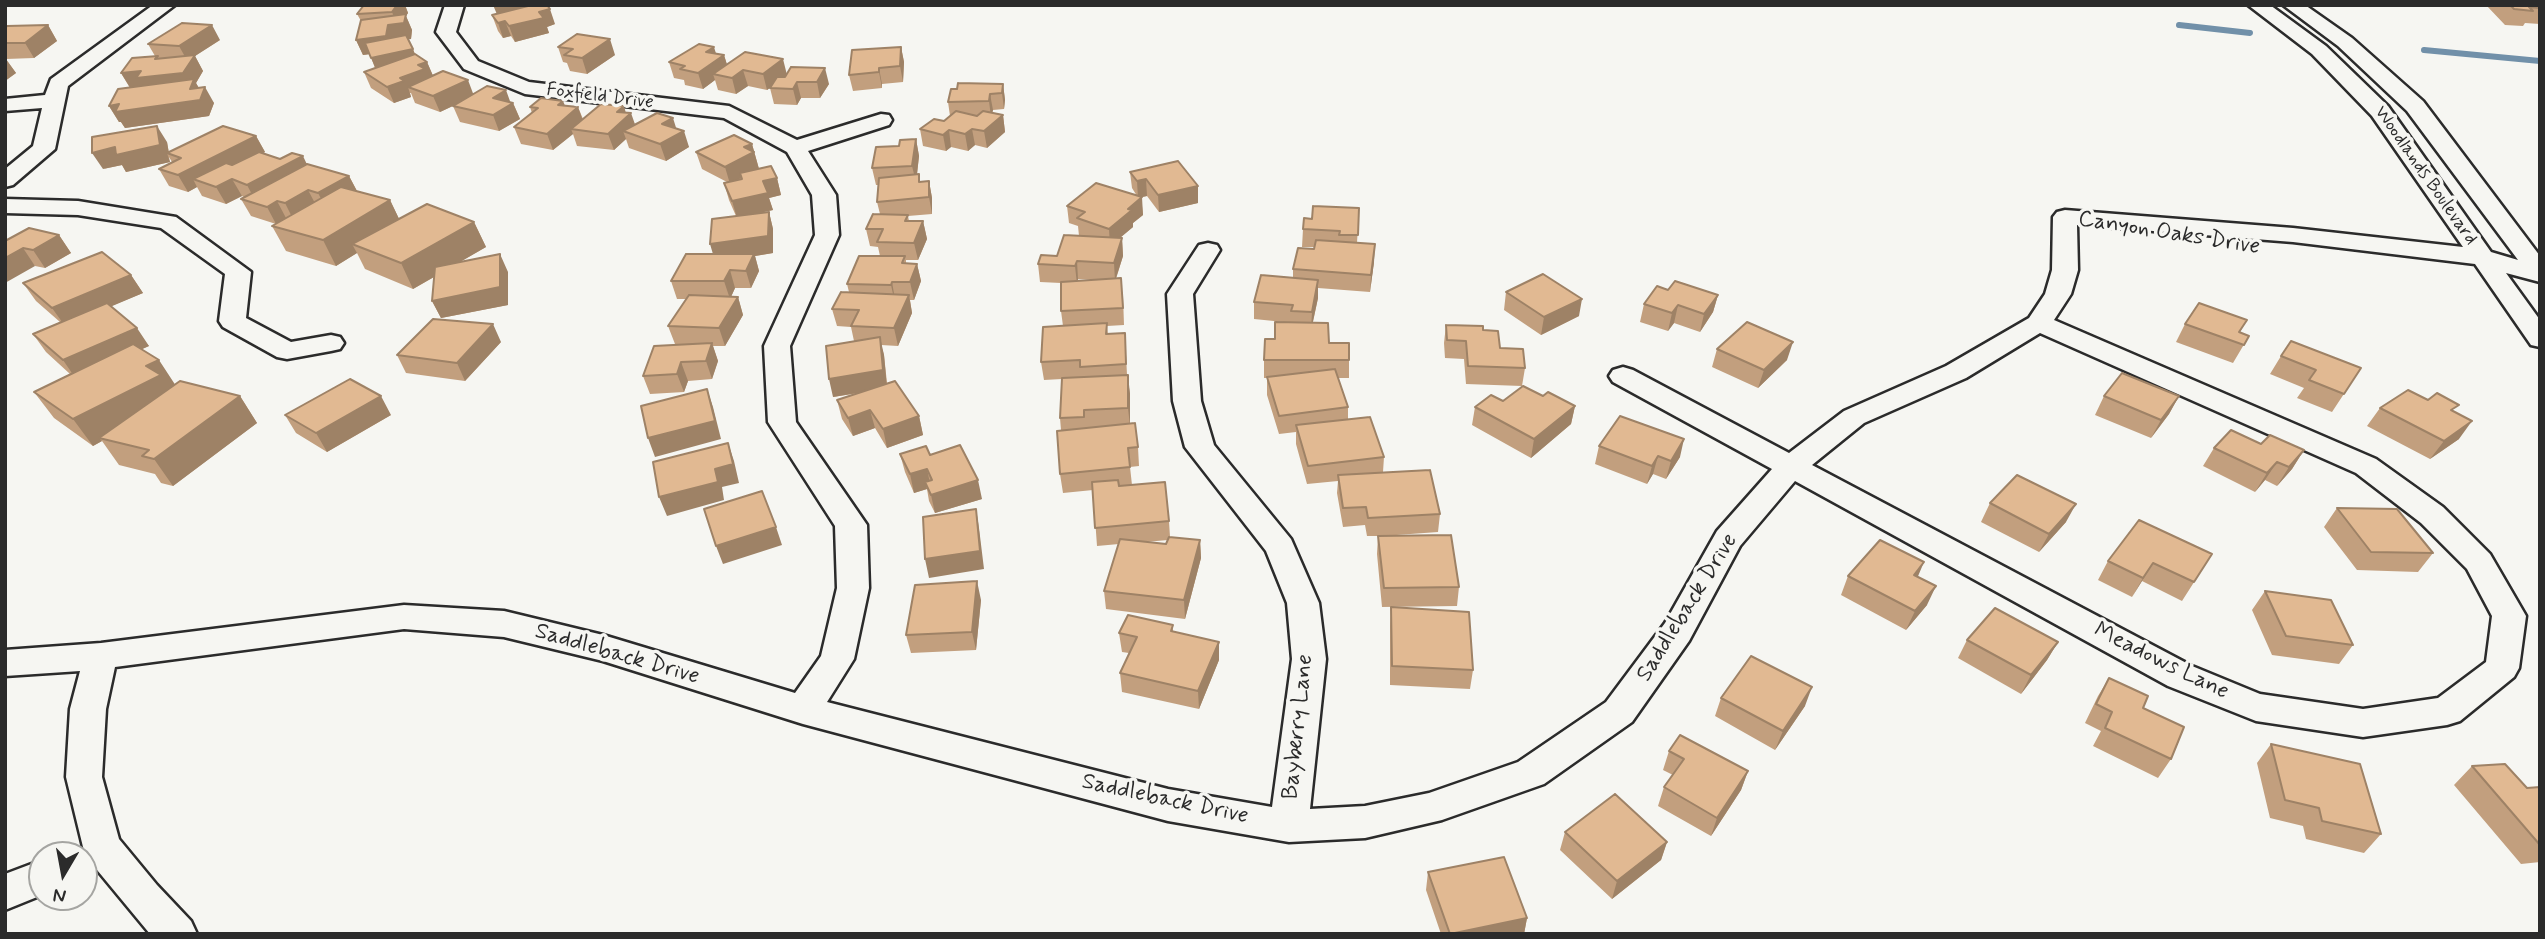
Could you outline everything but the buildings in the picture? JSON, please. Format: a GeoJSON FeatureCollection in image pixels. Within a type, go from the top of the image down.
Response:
{"type":"FeatureCollection","features":[{"type":"Feature","properties":{"kind":"street"},"geometry":{"type":"LineString","coordinates":[[5,180],[44,149],[58,83],[166,5]]}},
{"type":"Feature","properties":{"kind":"street","name":"Foxfield Drive"},"geometry":{"type":"LineString","coordinates":[[456,5],[446,32],[471,65],[525,88],[729,112],[795,148],[824,195],[827,235],[777,346],[782,422],[851,525],[853,589],[837,659],[803,710]]}},
{"type":"Feature","properties":{"kind":"street","name":"Woodlands Boulevard"},"geometry":{"type":"LineString","coordinates":[[2257,5],[2319,50],[2380,111],[2540,339]]}},
{"type":"Feature","properties":{"kind":"street","name":"Woodlands Boulevard"},"geometry":{"type":"LineString","coordinates":[[2292,5],[2371,63],[2415,106],[2540,275]]}},
{"type":"Feature","properties":{"kind":"street"},"geometry":{"type":"LineString","coordinates":[[5,104],[54,100]]}},
{"type":"Feature","properties":{"kind":"street"},"geometry":{"type":"LineString","coordinates":[[795,148],[881,120]]}},
{"type":"Feature","properties":{"kind":"street"},"geometry":{"type":"LineString","coordinates":[[5,206],[78,208],[168,222],[238,272],[232,321],[287,351],[331,343]]}},
{"type":"Feature","properties":{"kind":"street","name":"Canyon Oaks Drive"},"geometry":{"type":"LineString","coordinates":[[2066,217],[2293,234],[2482,257],[2540,275]]}},
{"type":"Feature","properties":{"kind":"street","name":"Canyon Oaks Drive"},"geometry":{"type":"LineString","coordinates":[[2066,217],[2300,255],[2498,279],[2540,275]]}},
{"type":"Feature","properties":{"kind":"street","name":"Saddleback Drive"},"geometry":{"type":"LineString","coordinates":[[5,663],[101,656],[404,617],[504,624],[603,648],[803,710],[1168,805],[1289,826],[1365,822],[1429,809],[1531,773],[1619,712],[1677,632],[1728,539],[1792,465],[1854,417],[1956,372],[2039,323],[2058,295],[2065,270],[2066,217]]}},
{"type":"Feature","properties":{"kind":"street","name":"Bayberry Lane"},"geometry":{"type":"LineString","coordinates":[[1208,250],[1180,294],[1187,401],[1200,447],[1280,547],[1303,603],[1309,659],[1289,826]]}},
{"type":"Feature","properties":{"kind":"street","name":"Meadows Lane"},"geometry":{"type":"LineString","coordinates":[[1623,376],[2179,676],[2256,707],[2362,723],[2447,711],[2502,667],[2509,617],[2479,562],[2432,514],[2366,466],[2039,323]]}},
{"type":"Feature","properties":{"kind":"street"},"geometry":{"type":"LineString","coordinates":[[92,841],[84,777],[88,709],[101,656]]}},
{"type":"Feature","properties":{"kind":"street"},"geometry":{"type":"LineString","coordinates":[[98,857],[177,934]]}},
{"type":"Feature","properties":{"kind":"street"},"geometry":{"type":"LineString","coordinates":[[5,892],[28,883]]}},
{"type":"Feature","properties":{"kind":"waterway"},"geometry":{"type":"LineString","coordinates":[[2179,25],[2250,33]]}},
{"type":"Feature","properties":{"kind":"waterway"},"geometry":{"type":"LineString","coordinates":[[2424,50],[2540,61]]}}]}
